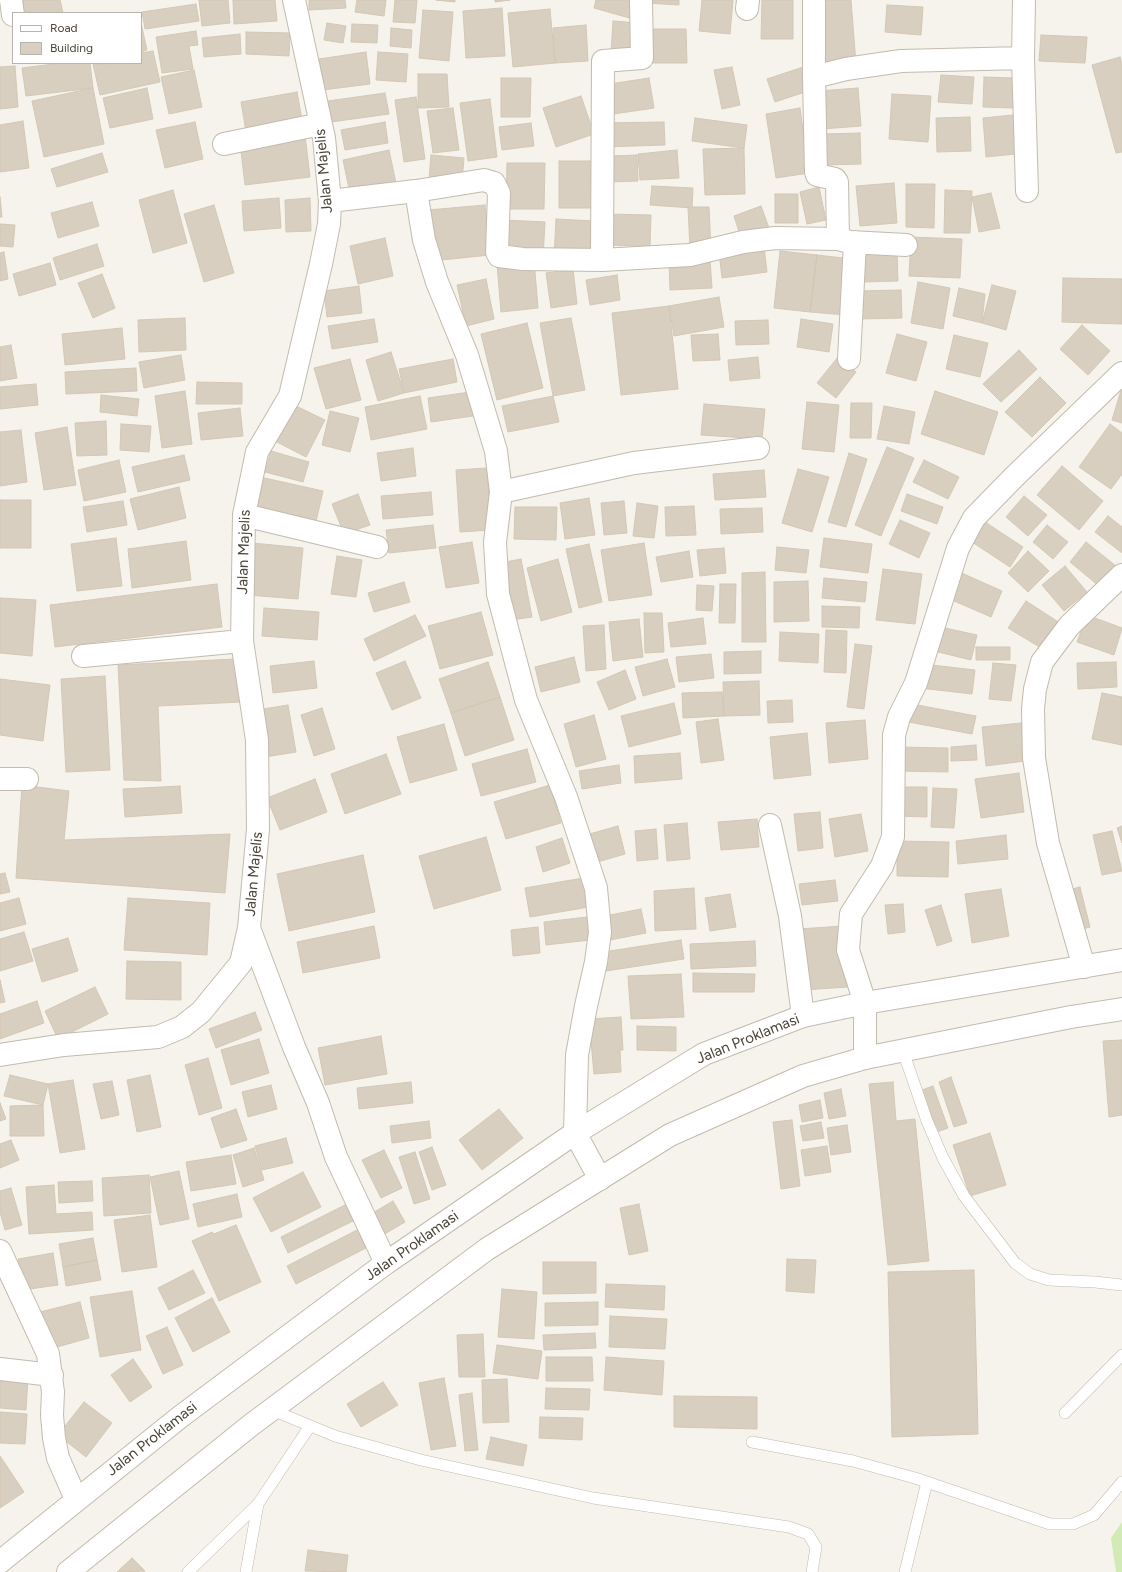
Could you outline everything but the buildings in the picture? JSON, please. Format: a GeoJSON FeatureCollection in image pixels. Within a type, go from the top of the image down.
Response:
{"type":"FeatureCollection","features":[{"type":"Feature","properties":{"kind":"street"},"geometry":{"type":"LineString","coordinates":[[11,0],[13,12]]}},
{"type":"Feature","properties":{"kind":"street","name":"Jalan Majelis"},"geometry":{"type":"LineString","coordinates":[[0,1055],[64,1045],[158,1037],[182,1027],[201,1012],[241,963],[249,928],[258,829],[257,740],[242,640],[244,515],[256,452],[290,396],[321,264],[330,201],[321,124],[294,0]]}},
{"type":"Feature","properties":{"kind":"street"},"geometry":{"type":"LineString","coordinates":[[602,260],[603,60],[642,58],[641,0]]}},
{"type":"Feature","properties":{"kind":"street"},"geometry":{"type":"LineString","coordinates":[[814,0],[816,172],[817,175],[835,179],[837,182],[846,241],[848,359]]}},
{"type":"Feature","properties":{"kind":"street"},"geometry":{"type":"LineString","coordinates":[[1024,0],[1023,58],[1027,191]]}},
{"type":"Feature","properties":{"kind":"street"},"geometry":{"type":"LineString","coordinates":[[814,77],[846,69],[901,61],[1023,58]]}},
{"type":"Feature","properties":{"kind":"street"},"geometry":{"type":"LineString","coordinates":[[224,144],[321,124]]}},
{"type":"Feature","properties":{"kind":"street"},"geometry":{"type":"LineString","coordinates":[[330,201],[416,191],[484,180],[494,183],[499,193],[497,252],[499,256],[544,261],[602,260],[690,255],[743,242],[776,238],[906,245]]}},
{"type":"Feature","properties":{"kind":"street"},"geometry":{"type":"LineString","coordinates":[[416,191],[424,240],[437,282],[467,355],[496,451],[501,492],[495,542],[498,594],[526,700],[566,797],[596,888],[600,932],[596,962],[577,1055],[575,1133],[600,1179]]}},
{"type":"Feature","properties":{"kind":"street"},"geometry":{"type":"LineString","coordinates":[[865,1058],[865,1003],[848,950],[850,914],[882,866],[893,837],[895,806],[894,735],[899,717],[916,683],[958,548],[974,518],[1013,478],[1122,373]]}},
{"type":"Feature","properties":{"kind":"street"},"geometry":{"type":"LineString","coordinates":[[501,492],[634,463],[758,448]]}},
{"type":"Feature","properties":{"kind":"street"},"geometry":{"type":"LineString","coordinates":[[244,515],[378,547]]}},
{"type":"Feature","properties":{"kind":"street"},"geometry":{"type":"LineString","coordinates":[[1084,967],[1048,843],[1034,758],[1033,709],[1035,689],[1042,662],[1069,626],[1122,575]]}},
{"type":"Feature","properties":{"kind":"street"},"geometry":{"type":"LineString","coordinates":[[83,656],[242,640]]}},
{"type":"Feature","properties":{"kind":"street"},"geometry":{"type":"LineString","coordinates":[[0,779],[27,779]]}},
{"type":"Feature","properties":{"kind":"street"},"geometry":{"type":"LineString","coordinates":[[770,825],[790,916],[803,1016]]}},
{"type":"Feature","properties":{"kind":"street"},"geometry":{"type":"LineString","coordinates":[[249,928],[294,1048],[318,1103],[336,1157],[386,1263]]}},
{"type":"Feature","properties":{"kind":"street","name":"Jalan Proklamasi"},"geometry":{"type":"LineString","coordinates":[[0,1562],[76,1499],[266,1351],[386,1263],[575,1133],[704,1054],[803,1016],[865,1003],[1122,960]]}},
{"type":"Feature","properties":{"kind":"street"},"geometry":{"type":"LineString","coordinates":[[68,1572],[189,1473],[487,1249],[670,1135],[803,1076],[865,1058],[1071,1017],[1122,1009]]}},
{"type":"Feature","properties":{"kind":"street"},"geometry":{"type":"LineString","coordinates":[[0,1250],[48,1354],[52,1375],[54,1438],[58,1458],[76,1499]]}},
{"type":"Feature","properties":{"kind":"street"},"geometry":{"type":"LineString","coordinates":[[0,1369],[52,1375]]}},
{"type":"Feature","properties":{"kind":"lane"},"geometry":{"type":"LineString","coordinates":[[903,1051],[927,1122],[943,1158],[964,1196],[1014,1263],[1030,1274],[1050,1280],[1122,1285]]}},
{"type":"Feature","properties":{"kind":"lane"},"geometry":{"type":"LineString","coordinates":[[1065,1413],[1122,1355]]}},
{"type":"Feature","properties":{"kind":"lane"},"geometry":{"type":"LineString","coordinates":[[272,1410],[335,1436],[421,1460],[593,1498],[789,1526],[808,1534],[816,1547],[812,1572]]}},
{"type":"Feature","properties":{"kind":"lane"},"geometry":{"type":"LineString","coordinates":[[188,1572],[258,1504],[310,1426]]}},
{"type":"Feature","properties":{"kind":"lane"},"geometry":{"type":"LineString","coordinates":[[752,1442],[853,1461],[927,1482],[1050,1524],[1073,1524],[1094,1516],[1122,1482]]}},
{"type":"Feature","properties":{"kind":"lane"},"geometry":{"type":"LineString","coordinates":[[905,1572],[927,1482]]}},
{"type":"Feature","properties":{"kind":"lane"},"geometry":{"type":"LineString","coordinates":[[246,1572],[258,1504]]}},
{"type":"Feature","properties":{"kind":"green space"},"geometry":{"type":"Polygon","coordinates":[[[1122,1522],[1122,1572],[1116,1572],[1111,1538],[1122,1522]]]}}]}
